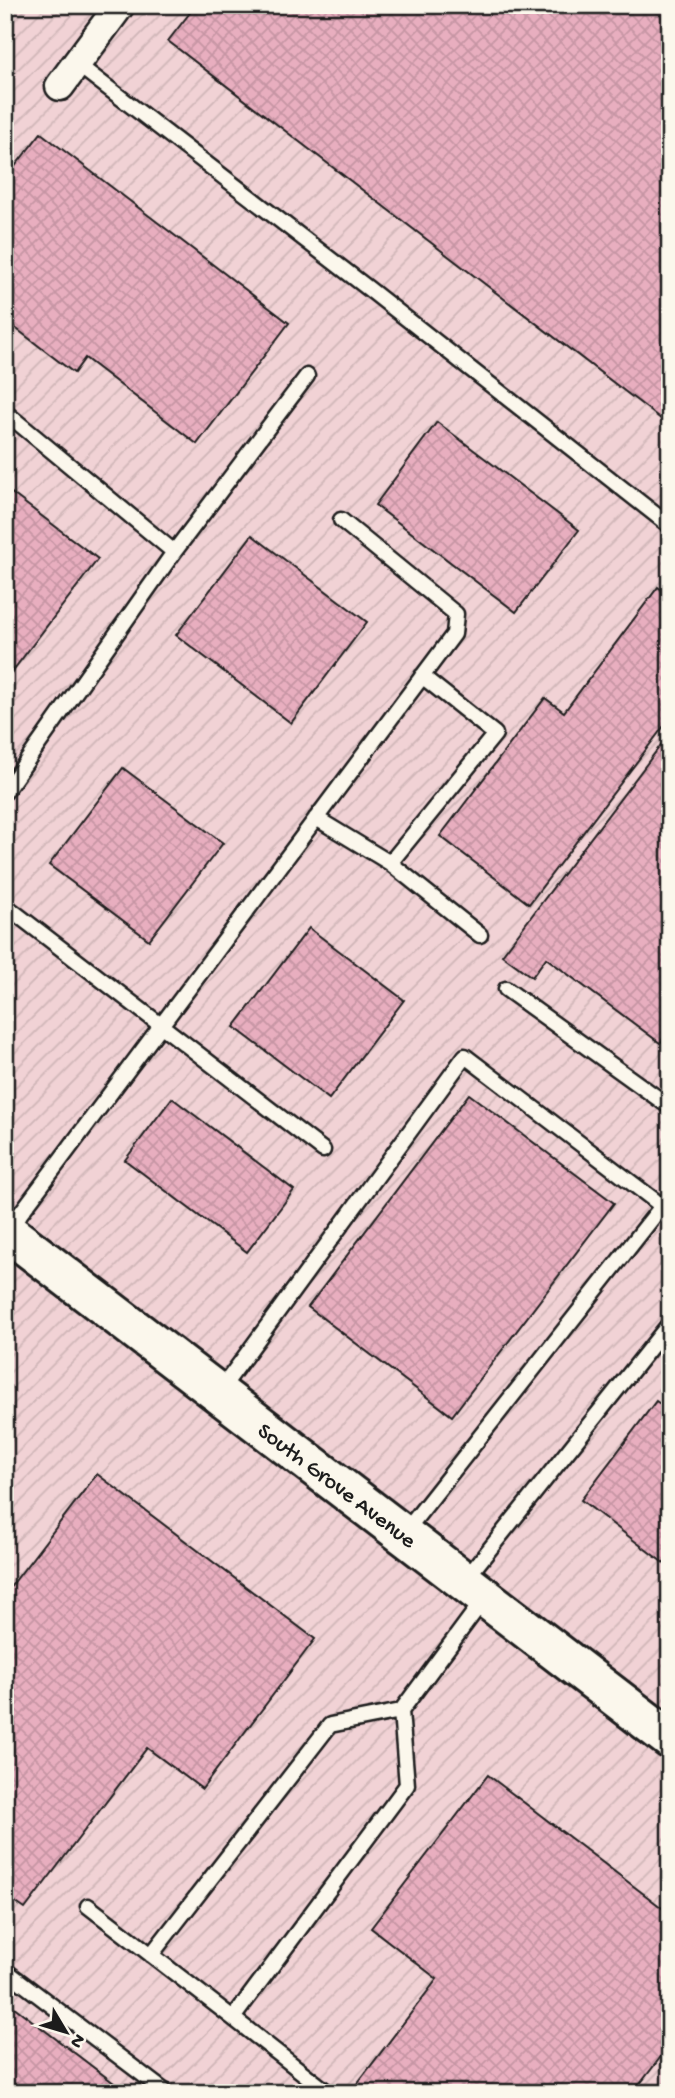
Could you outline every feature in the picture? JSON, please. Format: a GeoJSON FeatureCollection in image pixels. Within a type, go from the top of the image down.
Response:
{"type":"FeatureCollection","features":[{"type":"Feature","properties":{"kind":"main road","name":"South Grove Avenue"},"geometry":{"type":"LineString","coordinates":[[6,1230],[670,1739]]}},
{"type":"Feature","properties":{"kind":"street"},"geometry":{"type":"LineString","coordinates":[[60,86],[120,5]]}},
{"type":"Feature","properties":{"kind":"lane"},"geometry":{"type":"LineString","coordinates":[[77,64],[670,526]]}},
{"type":"Feature","properties":{"kind":"lane"},"geometry":{"type":"LineString","coordinates":[[5,792],[174,552],[307,376]]}},
{"type":"Feature","properties":{"kind":"lane"},"geometry":{"type":"LineString","coordinates":[[5,412],[174,552]]}},
{"type":"Feature","properties":{"kind":"lane"},"geometry":{"type":"LineString","coordinates":[[6,1230],[454,634],[456,614],[341,520]]}},
{"type":"Feature","properties":{"kind":"lane"},"geometry":{"type":"LineString","coordinates":[[390,863],[495,734],[422,676]]}},
{"type":"Feature","properties":{"kind":"lane"},"geometry":{"type":"LineString","coordinates":[[316,818],[390,863],[480,935]]}},
{"type":"Feature","properties":{"kind":"lane"},"geometry":{"type":"LineString","coordinates":[[6,906],[323,1150]]}},
{"type":"Feature","properties":{"kind":"lane"},"geometry":{"type":"LineString","coordinates":[[506,989],[670,1107]]}},
{"type":"Feature","properties":{"kind":"lane"},"geometry":{"type":"LineString","coordinates":[[219,1393],[465,1056],[662,1206],[403,1535]]}},
{"type":"Feature","properties":{"kind":"lane"},"geometry":{"type":"LineString","coordinates":[[233,2018],[407,1786],[401,1711],[475,1590],[670,1323]]}},
{"type":"Feature","properties":{"kind":"lane"},"geometry":{"type":"LineString","coordinates":[[151,1955],[330,1725],[401,1711]]}},
{"type":"Feature","properties":{"kind":"lane"},"geometry":{"type":"LineString","coordinates":[[88,1906],[326,2091]]}},
{"type":"Feature","properties":{"kind":"lane"},"geometry":{"type":"LineString","coordinates":[[5,1970],[167,2093]]}},
{"type":"Feature","properties":{"kind":"shaded area"},"geometry":{"type":"Polygon","coordinates":[[[5,5],[670,5],[670,2093],[5,2093],[5,5]]]}},
{"type":"Feature","properties":{"kind":"building"},"geometry":{"type":"Polygon","coordinates":[[[196,5],[670,5],[670,426],[168,41],[196,5]]]}},
{"type":"Feature","properties":{"kind":"building"},"geometry":{"type":"Polygon","coordinates":[[[41,133],[289,323],[197,444],[85,358],[74,373],[5,320],[5,179],[41,133]]]}},
{"type":"Feature","properties":{"kind":"building"},"geometry":{"type":"Polygon","coordinates":[[[437,422],[579,530],[516,612],[375,505],[437,422]]]}},
{"type":"Feature","properties":{"kind":"building"},"geometry":{"type":"Polygon","coordinates":[[[5,488],[98,559],[5,681],[5,488]]]}},
{"type":"Feature","properties":{"kind":"building"},"geometry":{"type":"Polygon","coordinates":[[[252,535],[367,622],[291,723],[176,635],[252,535]]]}},
{"type":"Feature","properties":{"kind":"building"},"geometry":{"type":"Polygon","coordinates":[[[658,587],[670,596],[670,718],[529,904],[440,836],[545,698],[564,712],[658,587]]]}},
{"type":"Feature","properties":{"kind":"building"},"geometry":{"type":"Polygon","coordinates":[[[670,733],[670,1030],[660,1043],[546,958],[532,977],[502,955],[670,733]]]}},
{"type":"Feature","properties":{"kind":"building"},"geometry":{"type":"Polygon","coordinates":[[[123,768],[223,843],[149,940],[49,865],[123,768]]]}},
{"type":"Feature","properties":{"kind":"building"},"geometry":{"type":"Polygon","coordinates":[[[309,928],[404,1000],[329,1099],[234,1027],[309,928]]]}},
{"type":"Feature","properties":{"kind":"building"},"geometry":{"type":"Polygon","coordinates":[[[469,1094],[614,1203],[452,1416],[308,1307],[469,1094]]]}},
{"type":"Feature","properties":{"kind":"building"},"geometry":{"type":"Polygon","coordinates":[[[172,1098],[294,1190],[247,1252],[125,1160],[172,1098]]]}},
{"type":"Feature","properties":{"kind":"building"},"geometry":{"type":"Polygon","coordinates":[[[656,1401],[670,1411],[670,1568],[581,1500],[656,1401]]]}},
{"type":"Feature","properties":{"kind":"building"},"geometry":{"type":"Polygon","coordinates":[[[97,1474],[315,1639],[202,1789],[147,1748],[25,1909],[5,1895],[5,1594],[97,1474]]]}},
{"type":"Feature","properties":{"kind":"building"},"geometry":{"type":"Polygon","coordinates":[[[488,1775],[670,1914],[670,2045],[633,2093],[350,2093],[437,1979],[371,1928],[488,1775]]]}},
{"type":"Feature","properties":{"kind":"building"},"geometry":{"type":"Polygon","coordinates":[[[5,2000],[127,2093],[5,2093],[5,2000]]]}}]}
